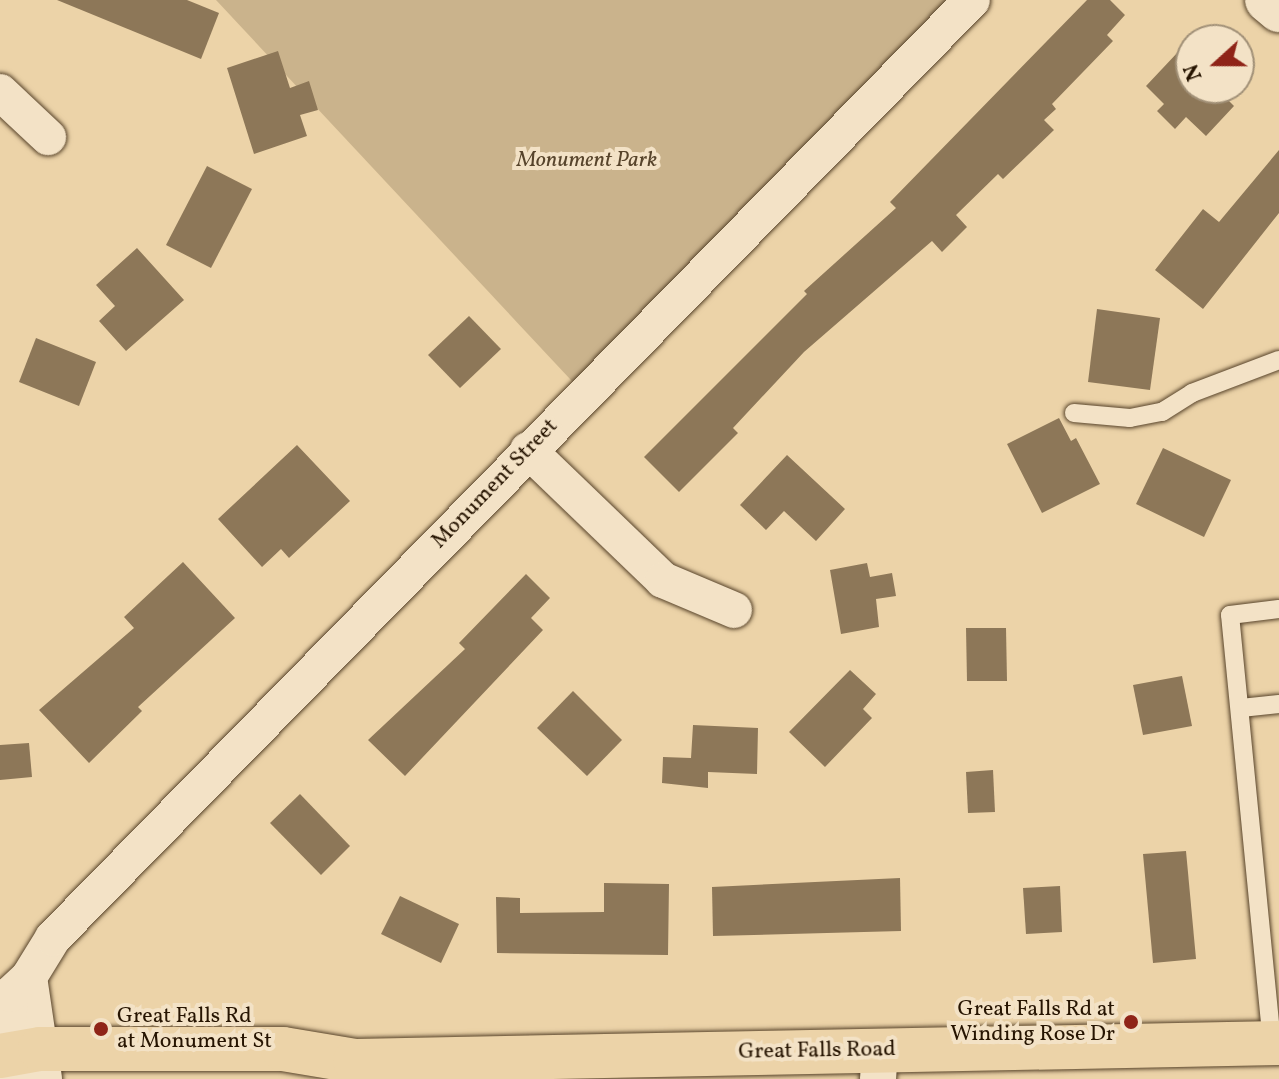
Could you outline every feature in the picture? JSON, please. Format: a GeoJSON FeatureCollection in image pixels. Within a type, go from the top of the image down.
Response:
{"type":"FeatureCollection","features":[{"type":"Feature","properties":{"kind":"main road"},"geometry":{"type":"LineString","coordinates":[[1267,0],[1279,10]]}},
{"type":"Feature","properties":{"kind":"main road","name":"Great Falls Road"},"geometry":{"type":"LineString","coordinates":[[29,1068],[283,1049],[337,1070],[933,1064],[1276,1043]]}},
{"type":"Feature","properties":{"kind":"street","name":"Monument Street"},"geometry":{"type":"LineString","coordinates":[[29,1068],[8,1018],[11,994],[29,977],[53,938],[972,0]]}},
{"type":"Feature","properties":{"kind":"street"},"geometry":{"type":"LineString","coordinates":[[0,92],[48,137]]}},
{"type":"Feature","properties":{"kind":"street"},"geometry":{"type":"LineString","coordinates":[[528,450],[663,580],[734,610]]}},
{"type":"Feature","properties":{"kind":"lane"},"geometry":{"type":"LineString","coordinates":[[1074,413],[1130,418],[1162,412],[1192,393],[1279,360]]}},
{"type":"Feature","properties":{"kind":"lane"},"geometry":{"type":"LineString","coordinates":[[1276,1043],[1230,615],[1279,609]]}},
{"type":"Feature","properties":{"kind":"lane"},"geometry":{"type":"LineString","coordinates":[[1241,708],[1279,704]]}},
{"type":"Feature","properties":{"kind":"green space","name":"Monument Park"},"geometry":{"type":"Polygon","coordinates":[[[216,0],[972,0],[584,394],[216,0]]]}},
{"type":"Feature","properties":{"kind":"building"},"geometry":{"type":"Polygon","coordinates":[[[57,0],[187,0],[219,13],[201,59],[57,0]]]}},
{"type":"Feature","properties":{"kind":"building"},"geometry":{"type":"Polygon","coordinates":[[[1087,0],[1110,0],[1125,15],[1107,35],[1113,41],[1052,104],[1056,109],[1044,120],[1054,130],[1003,179],[998,174],[956,215],[967,227],[942,252],[932,241],[804,352],[733,428],[738,433],[679,492],[644,457],[807,294],[804,291],[896,208],[890,202],[1087,0]]]}},
{"type":"Feature","properties":{"kind":"building"},"geometry":{"type":"Polygon","coordinates":[[[278,51],[290,88],[309,81],[318,110],[300,115],[307,136],[254,154],[227,68],[278,51]]]}},
{"type":"Feature","properties":{"kind":"building"},"geometry":{"type":"Polygon","coordinates":[[[1175,55],[1175,104],[1234,106],[1206,136],[1186,117],[1175,129],[1157,111],[1164,104],[1146,86],[1175,55]]]}},
{"type":"Feature","properties":{"kind":"building"},"geometry":{"type":"Polygon","coordinates":[[[1279,150],[1279,213],[1203,309],[1155,270],[1203,209],[1219,222],[1279,150]]]}},
{"type":"Feature","properties":{"kind":"building"},"geometry":{"type":"Polygon","coordinates":[[[207,166],[252,189],[211,268],[166,245],[207,166]]]}},
{"type":"Feature","properties":{"kind":"building"},"geometry":{"type":"Polygon","coordinates":[[[137,248],[184,300],[126,351],[99,321],[115,306],[96,285],[137,248]]]}},
{"type":"Feature","properties":{"kind":"building"},"geometry":{"type":"Polygon","coordinates":[[[1097,309],[1160,318],[1150,390],[1088,382],[1097,309]]]}},
{"type":"Feature","properties":{"kind":"building"},"geometry":{"type":"Polygon","coordinates":[[[469,316],[501,349],[460,388],[428,355],[469,316]]]}},
{"type":"Feature","properties":{"kind":"building"},"geometry":{"type":"Polygon","coordinates":[[[36,338],[96,362],[79,406],[19,382],[36,338]]]}},
{"type":"Feature","properties":{"kind":"building"},"geometry":{"type":"Polygon","coordinates":[[[1059,418],[1071,441],[1076,438],[1100,484],[1042,513],[1007,444],[1059,418]]]}},
{"type":"Feature","properties":{"kind":"building"},"geometry":{"type":"Polygon","coordinates":[[[297,445],[350,501],[289,558],[281,549],[262,567],[218,519],[297,445]]]}},
{"type":"Feature","properties":{"kind":"building"},"geometry":{"type":"Polygon","coordinates":[[[1163,448],[1231,480],[1204,537],[1136,504],[1163,448]]]}},
{"type":"Feature","properties":{"kind":"building"},"geometry":{"type":"Polygon","coordinates":[[[787,455],[845,509],[816,541],[784,511],[766,530],[740,505],[787,455]]]}},
{"type":"Feature","properties":{"kind":"building"},"geometry":{"type":"Polygon","coordinates":[[[183,562],[235,618],[138,707],[142,711],[89,763],[39,710],[134,628],[124,617],[183,562]]]}},
{"type":"Feature","properties":{"kind":"building"},"geometry":{"type":"Polygon","coordinates":[[[867,563],[870,577],[892,573],[896,596],[876,599],[879,627],[841,634],[830,570],[867,563]]]}},
{"type":"Feature","properties":{"kind":"building"},"geometry":{"type":"Polygon","coordinates":[[[526,574],[550,598],[531,618],[543,630],[405,776],[368,740],[465,649],[459,643],[526,574]]]}},
{"type":"Feature","properties":{"kind":"building"},"geometry":{"type":"Polygon","coordinates":[[[966,628],[1006,628],[1007,681],[967,681],[966,628]]]}},
{"type":"Feature","properties":{"kind":"building"},"geometry":{"type":"Polygon","coordinates":[[[850,670],[876,694],[863,709],[872,718],[825,767],[789,732],[850,670]]]}},
{"type":"Feature","properties":{"kind":"building"},"geometry":{"type":"Polygon","coordinates":[[[1182,676],[1192,726],[1143,735],[1133,685],[1182,676]]]}},
{"type":"Feature","properties":{"kind":"building"},"geometry":{"type":"Polygon","coordinates":[[[573,691],[622,740],[587,776],[537,728],[573,691]]]}},
{"type":"Feature","properties":{"kind":"building"},"geometry":{"type":"Polygon","coordinates":[[[693,725],[758,728],[757,774],[708,772],[708,788],[662,783],[663,757],[691,758],[693,725]]]}},
{"type":"Feature","properties":{"kind":"building"},"geometry":{"type":"Polygon","coordinates":[[[29,743],[32,777],[0,780],[0,745],[29,743]]]}},
{"type":"Feature","properties":{"kind":"building"},"geometry":{"type":"Polygon","coordinates":[[[993,770],[995,812],[968,813],[966,772],[993,770]]]}},
{"type":"Feature","properties":{"kind":"building"},"geometry":{"type":"Polygon","coordinates":[[[300,794],[350,846],[321,875],[270,823],[300,794]]]}},
{"type":"Feature","properties":{"kind":"building"},"geometry":{"type":"Polygon","coordinates":[[[1186,851],[1196,959],[1153,963],[1143,854],[1186,851]]]}},
{"type":"Feature","properties":{"kind":"building"},"geometry":{"type":"Polygon","coordinates":[[[900,878],[901,931],[713,936],[712,887],[900,878]]]}},
{"type":"Feature","properties":{"kind":"building"},"geometry":{"type":"Polygon","coordinates":[[[604,883],[669,884],[668,955],[497,953],[496,897],[520,898],[520,913],[604,912],[604,883]]]}},
{"type":"Feature","properties":{"kind":"building"},"geometry":{"type":"Polygon","coordinates":[[[1060,886],[1062,932],[1026,934],[1023,888],[1060,886]]]}},
{"type":"Feature","properties":{"kind":"building"},"geometry":{"type":"Polygon","coordinates":[[[400,896],[459,924],[441,963],[381,934],[400,896]]]}},
{"type":"Feature","properties":{"kind":"place","name":"Great Falls Rd at Winding Rose Dr"},"geometry":{"type":"Point","coordinates":[1131,1022]}},
{"type":"Feature","properties":{"kind":"place","name":"Great Falls Rd at Monument St"},"geometry":{"type":"Point","coordinates":[101,1029]}}]}
